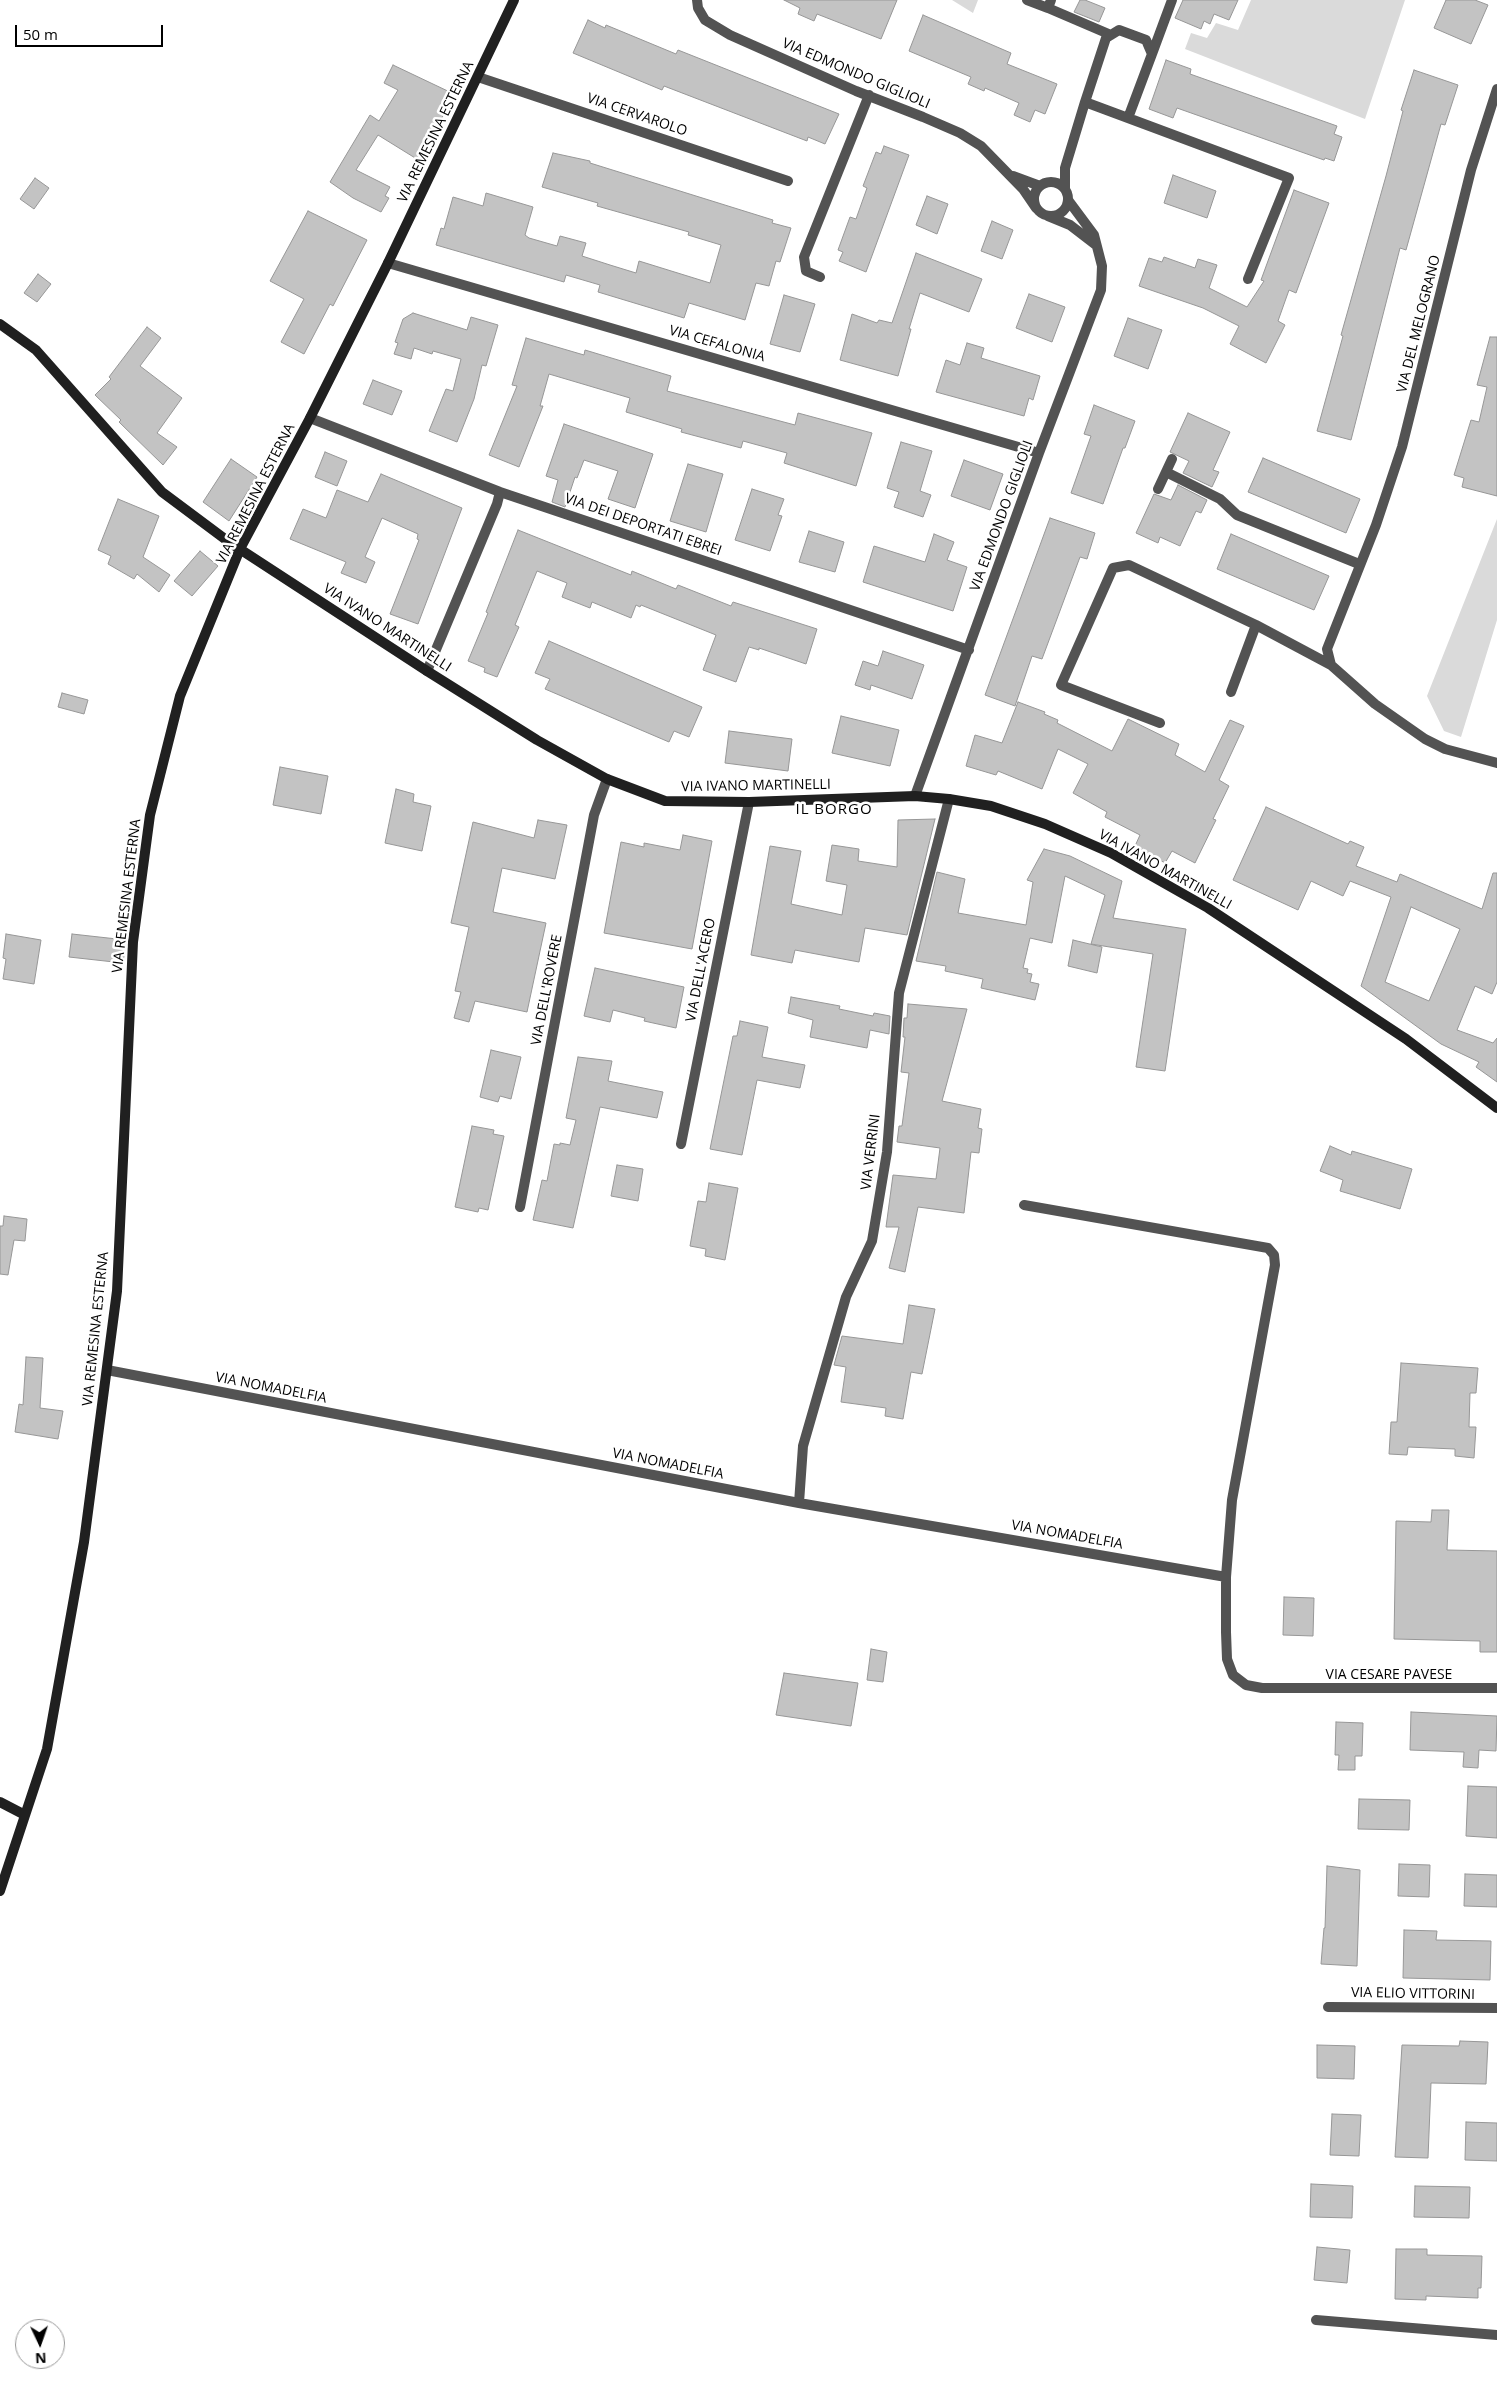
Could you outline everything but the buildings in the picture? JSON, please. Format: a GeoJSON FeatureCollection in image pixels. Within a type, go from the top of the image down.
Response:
{"type":"FeatureCollection","features":[{"type":"Feature","properties":{"kind":"street","name":"VIA REMESINA ESTERNA"},"geometry":{"type":"LineString","coordinates":[[0,1891],[49,1739],[84,1542],[117,1291],[133,942],[150,815],[180,696],[240,549],[310,418],[388,263],[514,0]]}},
{"type":"Feature","properties":{"kind":"street","name":"VIA EDMONDO GIGLIOLI"},"geometry":{"type":"LineString","coordinates":[[697,0],[698,8],[705,20],[716,27],[856,91],[960,133],[981,146],[1024,189],[1036,208]]}},
{"type":"Feature","properties":{"kind":"street"},"geometry":{"type":"LineString","coordinates":[[1027,0],[1049,4],[1111,35]]}},
{"type":"Feature","properties":{"kind":"street"},"geometry":{"type":"LineString","coordinates":[[1128,118],[1172,0]]}},
{"type":"Feature","properties":{"kind":"street"},"geometry":{"type":"LineString","coordinates":[[1048,216],[1061,213],[1068,200],[1065,190],[1064,173],[1067,160],[1106,38],[1119,30],[1146,40],[1152,54]]}},
{"type":"Feature","properties":{"kind":"street","name":"VIA CERVAROLO"},"geometry":{"type":"LineString","coordinates":[[478,77],[788,181]]}},
{"type":"Feature","properties":{"kind":"street","name":"VIA DEL MELOGRANO"},"geometry":{"type":"LineString","coordinates":[[1331,666],[1327,649],[1376,525],[1402,447],[1471,170],[1497,89]]}},
{"type":"Feature","properties":{"kind":"street"},"geometry":{"type":"LineString","coordinates":[[820,277],[806,271],[804,257],[869,95]]}},
{"type":"Feature","properties":{"kind":"street"},"geometry":{"type":"LineString","coordinates":[[1085,102],[1289,178],[1248,280]]}},
{"type":"Feature","properties":{"kind":"street"},"geometry":{"type":"LineString","coordinates":[[1067,160],[1060,170],[1041,184],[1034,198],[1036,208],[1048,216],[1070,225],[1096,245]]}},
{"type":"Feature","properties":{"kind":"street","name":"VIA EDMONDO GIGLIOLI"},"geometry":{"type":"LineString","coordinates":[[1008,174],[1041,184]]}},
{"type":"Feature","properties":{"kind":"street"},"geometry":{"type":"LineString","coordinates":[[1041,184],[1053,182],[1065,190]]}},
{"type":"Feature","properties":{"kind":"street","name":"VIA EDMONDO GIGLIOLI"},"geometry":{"type":"LineString","coordinates":[[915,796],[1039,453],[1101,290],[1102,266],[1094,236],[1068,200]]}},
{"type":"Feature","properties":{"kind":"street","name":"VIA CEFALONIA"},"geometry":{"type":"LineString","coordinates":[[388,263],[1039,453]]}},
{"type":"Feature","properties":{"kind":"street","name":"VIA IVANO MARTINELLI"},"geometry":{"type":"LineString","coordinates":[[0,324],[36,350],[162,492],[240,549],[427,671],[537,740],[607,779],[665,801],[749,802],[915,796],[992,806],[1045,824],[1119,858],[1208,908],[1406,1039],[1497,1108]]}},
{"type":"Feature","properties":{"kind":"street","name":"VIA DEI DEPORTATI EBREI"},"geometry":{"type":"LineString","coordinates":[[310,418],[500,492],[969,650]]}},
{"type":"Feature","properties":{"kind":"street"},"geometry":{"type":"LineString","coordinates":[[1158,489],[1172,460]]}},
{"type":"Feature","properties":{"kind":"street"},"geometry":{"type":"LineString","coordinates":[[1166,472],[1220,499],[1237,515],[1359,564]]}},
{"type":"Feature","properties":{"kind":"street"},"geometry":{"type":"LineString","coordinates":[[427,671],[497,504],[500,492]]}},
{"type":"Feature","properties":{"kind":"street"},"geometry":{"type":"LineString","coordinates":[[1160,723],[1061,685],[1113,568],[1129,565],[1256,626],[1331,666],[1375,704],[1425,738],[1445,749],[1497,763]]}},
{"type":"Feature","properties":{"kind":"street"},"geometry":{"type":"LineString","coordinates":[[1231,692],[1256,626]]}},
{"type":"Feature","properties":{"kind":"street","name":"VIA DELL'ROVERE"},"geometry":{"type":"LineString","coordinates":[[520,1207],[595,810],[607,779]]}},
{"type":"Feature","properties":{"kind":"street","name":"VIA VERRINI"},"geometry":{"type":"LineString","coordinates":[[799,1503],[803,1446],[846,1297],[872,1241],[887,1152],[899,993],[949,799]]}},
{"type":"Feature","properties":{"kind":"street","name":"VIA DELL'ACERO"},"geometry":{"type":"LineString","coordinates":[[682,1144],[749,802]]}},
{"type":"Feature","properties":{"kind":"street","name":"VIA CESARE PAVESE"},"geometry":{"type":"LineString","coordinates":[[1024,1205],[1268,1248],[1274,1255],[1275,1266],[1232,1500],[1226,1577],[1227,1659],[1233,1675],[1246,1685],[1281,1688],[1497,1688]]}},
{"type":"Feature","properties":{"kind":"street","name":"VIA NOMADELFIA"},"geometry":{"type":"LineString","coordinates":[[107,1370],[799,1503],[1226,1577]]}},
{"type":"Feature","properties":{"kind":"street"},"geometry":{"type":"LineString","coordinates":[[0,1802],[25,1815]]}},
{"type":"Feature","properties":{"kind":"street","name":"VIA ELIO VITTORINI"},"geometry":{"type":"LineString","coordinates":[[1328,2007],[1497,2008]]}},
{"type":"Feature","properties":{"kind":"street"},"geometry":{"type":"LineString","coordinates":[[1316,2320],[1497,2334]]}},
{"type":"Feature","properties":{"kind":"shaded area"},"geometry":{"type":"Polygon","coordinates":[[[952,0],[978,0],[973,13],[952,0]]]}},
{"type":"Feature","properties":{"kind":"shaded area"},"geometry":{"type":"Polygon","coordinates":[[[1251,0],[1405,0],[1365,119],[1185,49],[1191,33],[1207,38],[1216,23],[1238,30],[1251,0]]]}},
{"type":"Feature","properties":{"kind":"shaded area"},"geometry":{"type":"Polygon","coordinates":[[[1497,519],[1497,620],[1461,737],[1444,731],[1427,696],[1497,519]]]}},
{"type":"Feature","properties":{"kind":"district","name":"IL BORGO"},"geometry":{"type":"Point","coordinates":[834,810]}}]}
